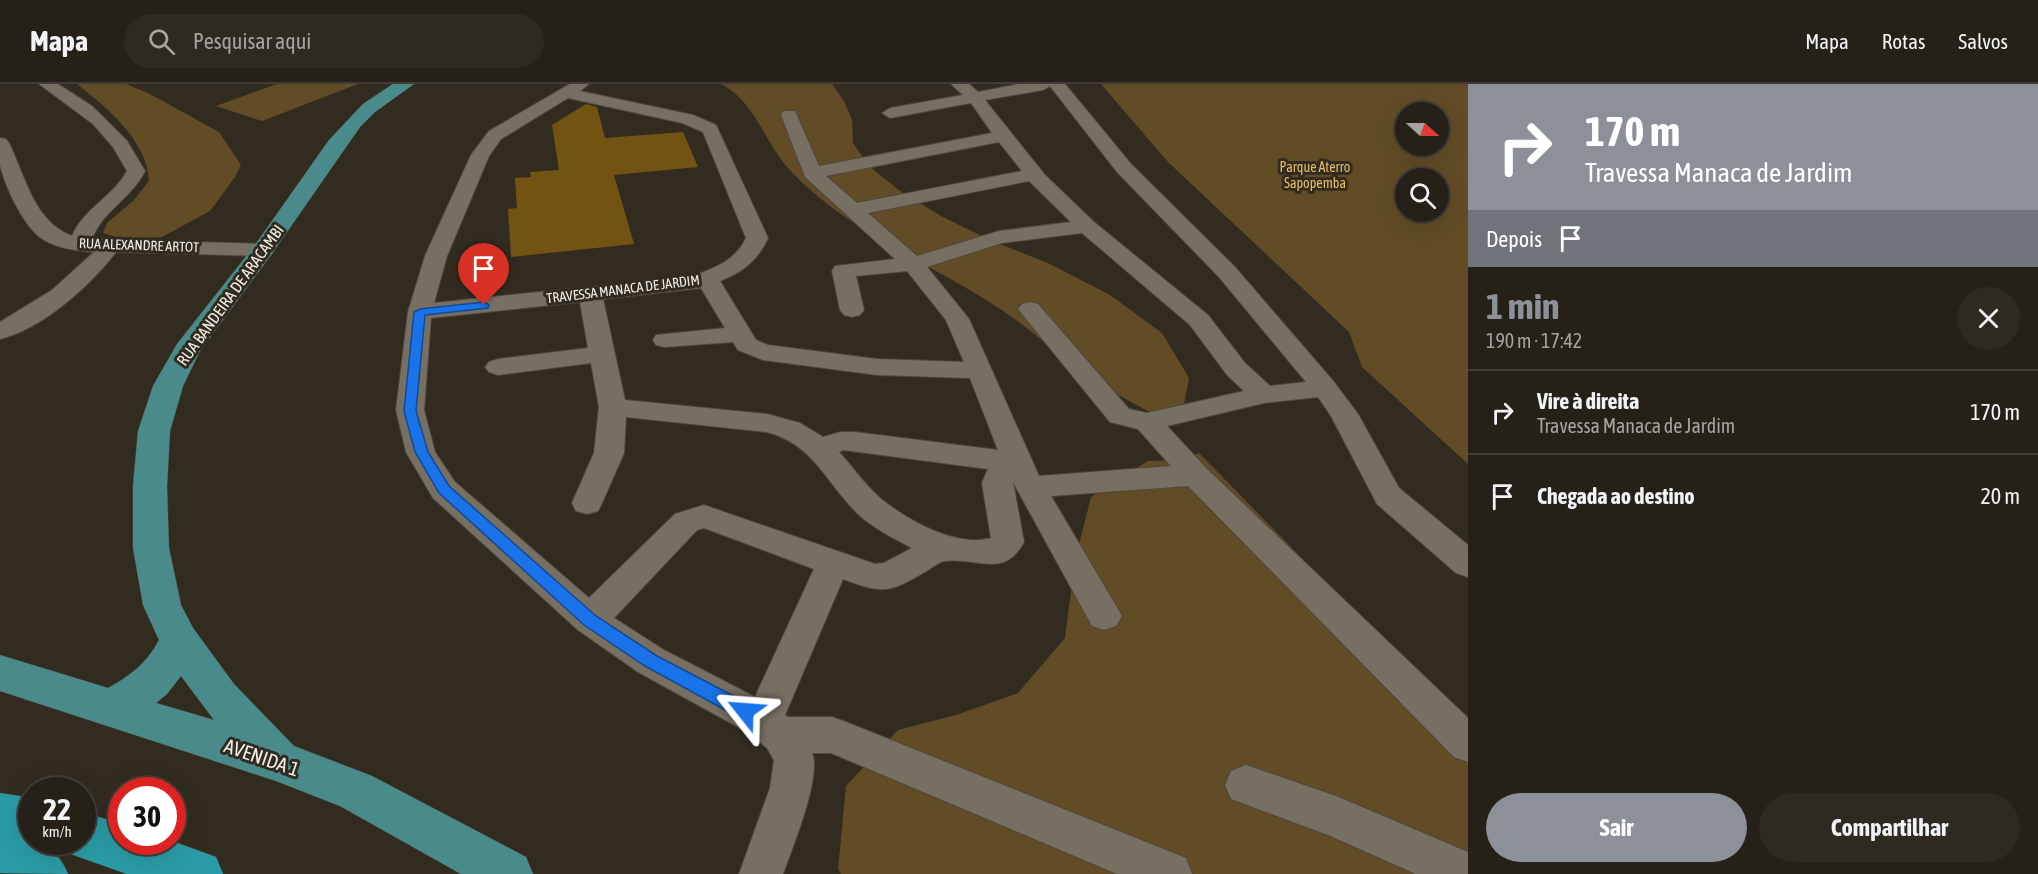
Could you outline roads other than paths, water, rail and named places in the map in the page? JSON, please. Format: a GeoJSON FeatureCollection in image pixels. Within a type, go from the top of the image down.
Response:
{"type":"FeatureCollection","features":[{"type":"Feature","properties":{"kind":"highway"},"geometry":{"type":"LineString","coordinates":[[0,816],[18,819]]}},
{"type":"Feature","properties":{"kind":"highway"},"geometry":{"type":"LineString","coordinates":[[96,840],[199,874]]}},
{"type":"Feature","properties":{"kind":"highway"},"geometry":{"type":"LineString","coordinates":[[0,844],[44,874]]}},
{"type":"Feature","properties":{"kind":"main road","name":"RUA BANDEIRA DE ARACAMBI"},"geometry":{"type":"LineString","coordinates":[[279,761],[219,697],[179,640],[162,605],[151,548],[150,486],[154,431],[168,386],[188,350],[263,250],[353,123],[369,108],[405,84]]}},
{"type":"Feature","properties":{"kind":"main road"},"geometry":{"type":"LineString","coordinates":[[110,708],[138,693],[156,679],[169,664],[179,640]]}},
{"type":"Feature","properties":{"kind":"main road","name":"AVENIDA 1"},"geometry":{"type":"LineString","coordinates":[[0,673],[279,761],[356,791],[509,874]]}},
{"type":"Feature","properties":{"kind":"street"},"geometry":{"type":"LineString","coordinates":[[47,84],[79,103],[106,129],[136,171],[132,181],[86,226],[79,244]]}},
{"type":"Feature","properties":{"kind":"street"},"geometry":{"type":"LineString","coordinates":[[958,84],[975,97],[1003,136],[1035,174],[1087,226],[1199,320],[1236,369],[1264,395]]}},
{"type":"Feature","properties":{"kind":"street"},"geometry":{"type":"LineString","coordinates":[[890,113],[1050,86],[1124,168],[1227,272],[1325,388],[1344,414],[1388,496],[1468,564]]}},
{"type":"Feature","properties":{"kind":"street"},"geometry":{"type":"LineString","coordinates":[[573,88],[495,135],[480,155],[436,256],[420,312],[410,411],[422,452],[444,490],[590,620],[651,661],[772,728],[832,735],[1170,874]]}},
{"type":"Feature","properties":{"kind":"street","name":"TRAVESSA MANACA DE JARDIM"},"geometry":{"type":"LineString","coordinates":[[420,312],[696,282],[723,273],[745,259],[754,249],[757,238],[710,129],[687,119],[573,88]]}},
{"type":"Feature","properties":{"kind":"street"},"geometry":{"type":"LineString","coordinates":[[789,115],[812,173],[913,264],[957,319],[1024,475],[1104,616]]}},
{"type":"Feature","properties":{"kind":"street"},"geometry":{"type":"LineString","coordinates":[[812,173],[1003,136]]}},
{"type":"Feature","properties":{"kind":"street","name":"RUA ALEXANDRE ARTOT"},"geometry":{"type":"LineString","coordinates":[[0,143],[33,216],[46,232],[62,240],[79,244],[110,246],[263,250]]}},
{"type":"Feature","properties":{"kind":"street"},"geometry":{"type":"LineString","coordinates":[[853,210],[1035,174]]}},
{"type":"Feature","properties":{"kind":"street"},"geometry":{"type":"LineString","coordinates":[[852,310],[843,271],[913,264],[999,237],[1087,226]]}},
{"type":"Feature","properties":{"kind":"street"},"geometry":{"type":"LineString","coordinates":[[0,332],[66,290],[96,264],[110,246]]}},
{"type":"Feature","properties":{"kind":"street"},"geometry":{"type":"LineString","coordinates":[[707,278],[747,345],[763,352],[877,367],[980,370]]}},
{"type":"Feature","properties":{"kind":"street"},"geometry":{"type":"LineString","coordinates":[[587,502],[609,453],[613,407],[590,294]]}},
{"type":"Feature","properties":{"kind":"street"},"geometry":{"type":"LineString","coordinates":[[1030,309],[1120,416],[1147,422],[1264,395],[1325,388]]}},
{"type":"Feature","properties":{"kind":"street"},"geometry":{"type":"LineString","coordinates":[[665,340],[740,334]]}},
{"type":"Feature","properties":{"kind":"street"},"geometry":{"type":"LineString","coordinates":[[498,367],[602,354]]}},
{"type":"Feature","properties":{"kind":"street"},"geometry":{"type":"LineString","coordinates":[[613,407],[767,423],[790,429],[820,448],[868,505],[905,530],[939,548],[996,552],[1008,542],[997,483],[1003,468],[1024,475]]}},
{"type":"Feature","properties":{"kind":"street"},"geometry":{"type":"LineString","coordinates":[[1147,422],[1195,475],[1468,744]]}},
{"type":"Feature","properties":{"kind":"street"},"geometry":{"type":"LineString","coordinates":[[820,448],[841,441],[855,441],[1024,475],[1195,475]]}},
{"type":"Feature","properties":{"kind":"street"},"geometry":{"type":"LineString","coordinates":[[590,620],[686,522],[705,516],[874,577],[890,576],[939,548]]}},
{"type":"Feature","properties":{"kind":"street"},"geometry":{"type":"LineString","coordinates":[[772,728],[792,652],[834,562]]}},
{"type":"Feature","properties":{"kind":"street"},"geometry":{"type":"LineString","coordinates":[[761,874],[791,788],[794,758],[772,728]]}},
{"type":"Feature","properties":{"kind":"street"},"geometry":{"type":"LineString","coordinates":[[1246,785],[1336,817],[1467,874]]}},
{"type":"Feature","properties":{"kind":"park label","name":"Parque Aterro Sapopemba"},"geometry":{"type":"Point","coordinates":[1315,176]}}]}
